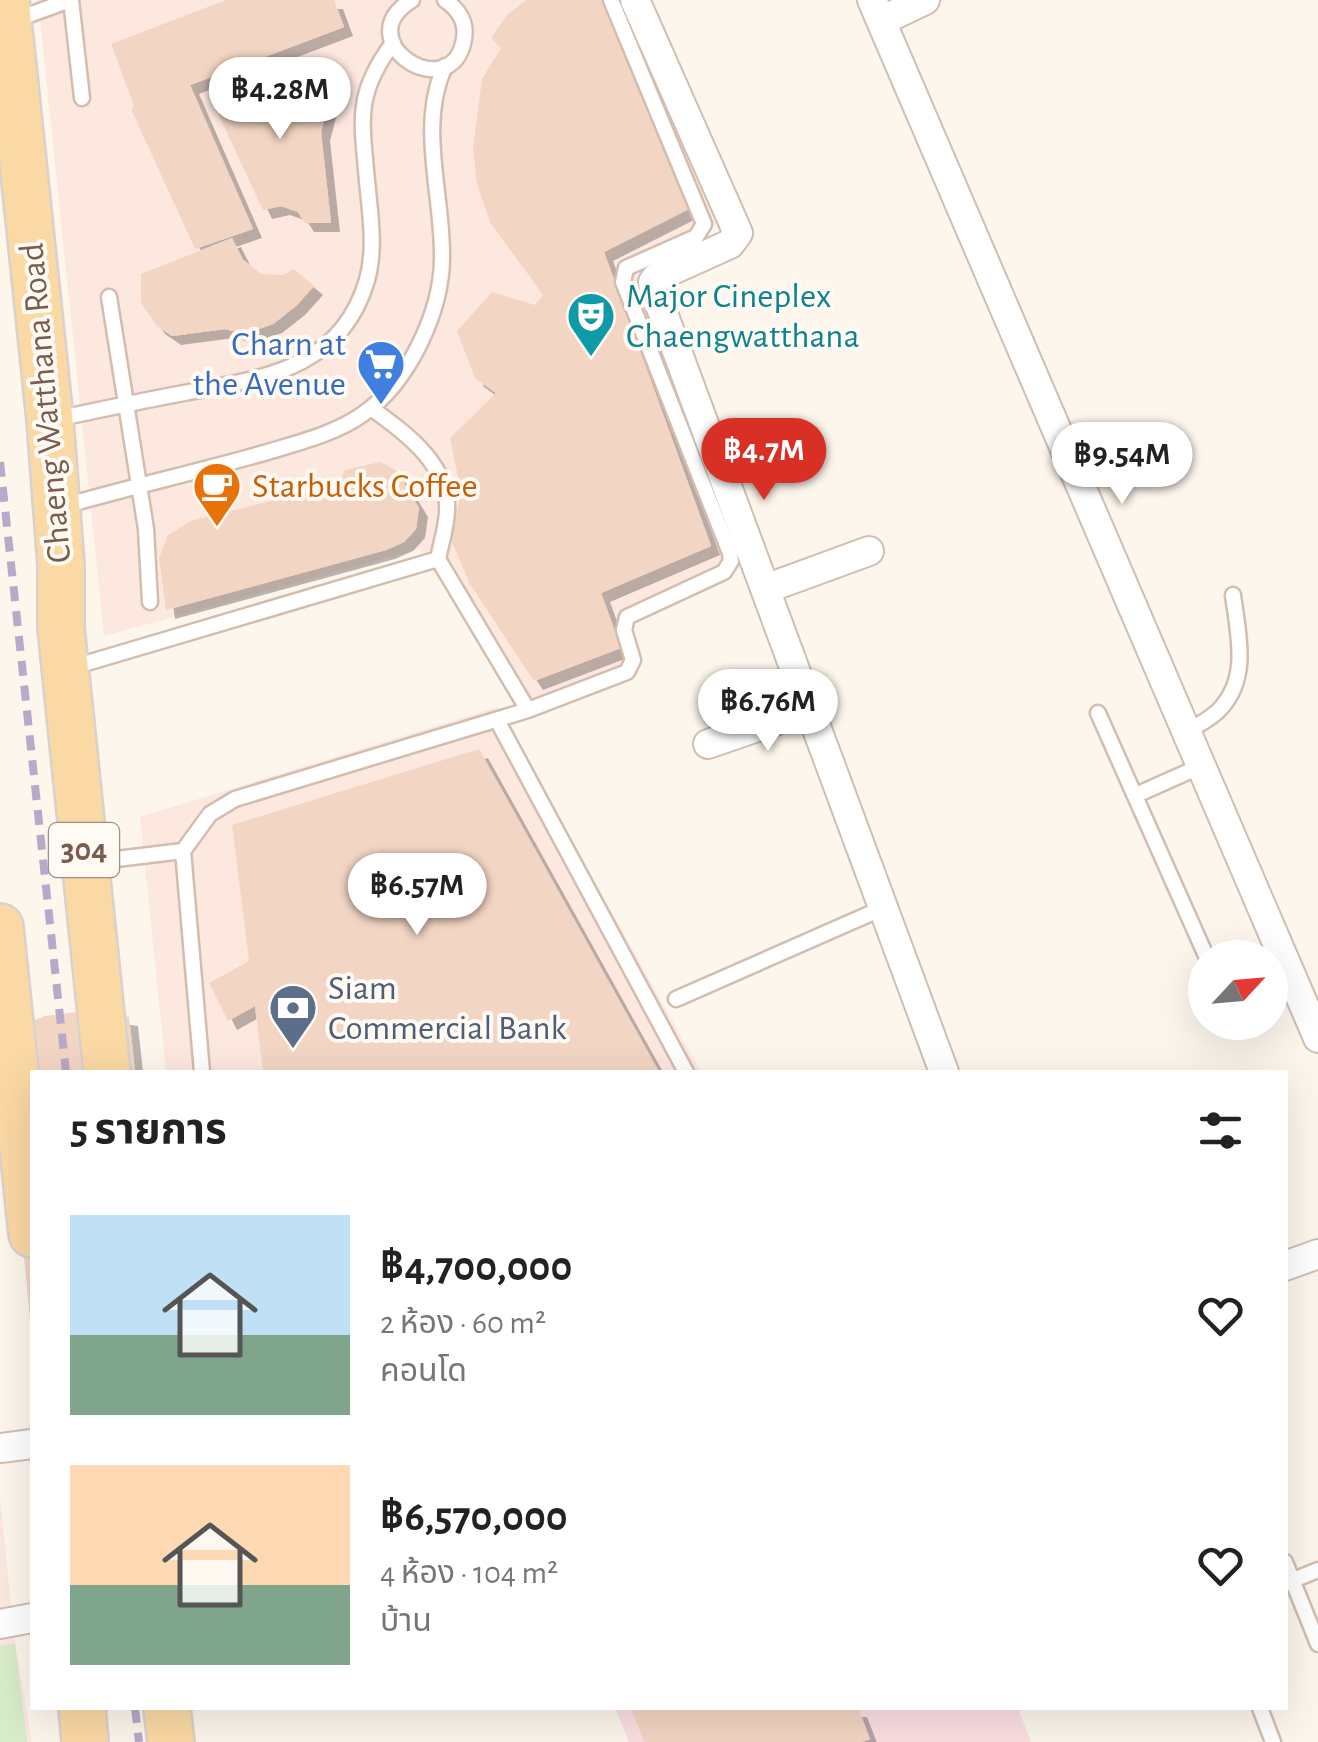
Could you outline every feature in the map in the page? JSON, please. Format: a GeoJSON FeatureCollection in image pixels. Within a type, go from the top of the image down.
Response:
{"type":"FeatureCollection","features":[{"type":"Feature","properties":{"kind":"main road","name":"Chaeng Watthana Road"},"geometry":{"type":"LineString","coordinates":[[8,11],[58,507],[63,649],[107,1070]]}},
{"type":"Feature","properties":{"kind":"main road","name":"Chaeng Watthana Road"},"geometry":{"type":"LineString","coordinates":[[0,228],[32,485],[63,649]]}},
{"type":"Feature","properties":{"kind":"main road"},"geometry":{"type":"LineString","coordinates":[[0,927],[6,1055],[30,1220]]}},
{"type":"Feature","properties":{"kind":"main road"},"geometry":{"type":"LineString","coordinates":[[82,1710],[86,1742]]}},
{"type":"Feature","properties":{"kind":"main road"},"geometry":{"type":"LineString","coordinates":[[168,1710],[171,1742]]}},
{"type":"Feature","properties":{"kind":"street"},"geometry":{"type":"LineString","coordinates":[[635,0],[736,227],[735,241],[653,282],[943,1070]]}},
{"type":"Feature","properties":{"kind":"street"},"geometry":{"type":"LineString","coordinates":[[925,0],[877,10],[1318,1038]]}},
{"type":"Feature","properties":{"kind":"street"},"geometry":{"type":"LineString","coordinates":[[765,589],[869,552]]}},
{"type":"Feature","properties":{"kind":"street"},"geometry":{"type":"LineString","coordinates":[[708,744],[810,709]]}},
{"type":"Feature","properties":{"kind":"street"},"geometry":{"type":"LineString","coordinates":[[1288,1265],[1318,1254]]}},
{"type":"Feature","properties":{"kind":"street"},"geometry":{"type":"LineString","coordinates":[[0,1448],[30,1444]]}},
{"type":"Feature","properties":{"kind":"street"},"geometry":{"type":"LineString","coordinates":[[0,1624],[30,1618]]}},
{"type":"Feature","properties":{"kind":"lane"},"geometry":{"type":"LineString","coordinates":[[8,11],[70,0],[82,98]]}},
{"type":"Feature","properties":{"kind":"lane"},"geometry":{"type":"LineString","coordinates":[[412,0],[396,5],[393,43],[398,54],[416,68],[428,70],[444,66],[458,55],[465,33],[463,21],[449,1]]}},
{"type":"Feature","properties":{"kind":"lane"},"geometry":{"type":"LineString","coordinates":[[202,1070],[183,851],[210,814],[236,799],[528,710],[627,672],[633,660],[624,630],[627,617],[724,572],[731,562],[623,282],[626,268],[696,237],[704,221],[611,0]]}},
{"type":"Feature","properties":{"kind":"lane"},"geometry":{"type":"LineString","coordinates":[[50,420],[265,377],[310,358],[337,335],[361,297],[368,276],[371,230],[362,108],[370,78],[393,43]]}},
{"type":"Feature","properties":{"kind":"lane"},"geometry":{"type":"LineString","coordinates":[[58,507],[302,442],[361,416],[370,408],[406,366],[438,296],[442,224],[431,111],[444,66]]}},
{"type":"Feature","properties":{"kind":"lane"},"geometry":{"type":"LineString","coordinates":[[109,297],[146,529],[150,602]]}},
{"type":"Feature","properties":{"kind":"lane"},"geometry":{"type":"LineString","coordinates":[[370,408],[416,443],[438,474],[448,509],[438,559],[528,710]]}},
{"type":"Feature","properties":{"kind":"lane"},"geometry":{"type":"LineString","coordinates":[[63,649],[438,559]]}},
{"type":"Feature","properties":{"kind":"lane"},"geometry":{"type":"LineString","coordinates":[[1187,732],[1219,711],[1238,675],[1240,650],[1233,595]]}},
{"type":"Feature","properties":{"kind":"lane"},"geometry":{"type":"LineString","coordinates":[[1098,713],[1199,940]]}},
{"type":"Feature","properties":{"kind":"lane"},"geometry":{"type":"LineString","coordinates":[[497,720],[685,1070]]}},
{"type":"Feature","properties":{"kind":"lane"},"geometry":{"type":"LineString","coordinates":[[1136,795],[1202,766]]}},
{"type":"Feature","properties":{"kind":"lane"},"geometry":{"type":"LineString","coordinates":[[86,863],[183,851]]}},
{"type":"Feature","properties":{"kind":"lane"},"geometry":{"type":"LineString","coordinates":[[676,999],[883,908]]}},
{"type":"Feature","properties":{"kind":"lane"},"geometry":{"type":"LineString","coordinates":[[1318,1570],[1288,1582],[1318,1644]]}},
{"type":"Feature","properties":{"kind":"lane"},"geometry":{"type":"LineString","coordinates":[[1261,1710],[1273,1742]]}},
{"type":"Feature","properties":{"kind":"shaded area","name":"Charn at the Avenue"},"geometry":{"type":"Polygon","coordinates":[[[38,0],[630,0],[726,220],[633,265],[735,562],[628,614],[641,659],[526,708],[420,549],[104,636],[38,0]]]}},
{"type":"Feature","properties":{"kind":"shaded area"},"geometry":{"type":"Polygon","coordinates":[[[497,707],[700,1070],[166,1070],[140,817],[497,707]]]}},
{"type":"Feature","properties":{"kind":"shaded area"},"geometry":{"type":"Polygon","coordinates":[[[0,1497],[15,1643],[32,1742],[0,1742],[0,1497]]]}},
{"type":"Feature","properties":{"kind":"shaded area"},"geometry":{"type":"Polygon","coordinates":[[[616,1710],[1019,1710],[1031,1742],[629,1742],[616,1710]]]}},
{"type":"Feature","properties":{"kind":"green space"},"geometry":{"type":"Polygon","coordinates":[[[15,1643],[27,1742],[0,1742],[0,1646],[15,1643]]]}},
{"type":"Feature","properties":{"kind":"building"},"geometry":{"type":"Polygon","coordinates":[[[226,0],[334,0],[344,27],[190,85],[253,229],[195,249],[131,109],[134,106],[111,44],[226,0]]]}},
{"type":"Feature","properties":{"kind":"building"},"geometry":{"type":"Polygon","coordinates":[[[526,0],[601,0],[691,208],[604,252],[711,546],[601,593],[621,648],[534,681],[470,584],[451,540],[461,492],[450,438],[496,393],[475,378],[457,331],[492,292],[535,305],[543,295],[490,222],[477,184],[473,149],[482,79],[501,48],[491,38],[507,15],[526,0]]]}},
{"type":"Feature","properties":{"kind":"building"},"geometry":{"type":"Polygon","coordinates":[[[310,64],[314,81],[307,101],[327,109],[321,132],[331,223],[305,223],[298,212],[281,206],[263,210],[211,99],[310,64]]]}},
{"type":"Feature","properties":{"kind":"building"},"geometry":{"type":"Polygon","coordinates":[[[232,238],[243,260],[261,274],[283,275],[294,269],[314,286],[273,324],[245,334],[225,329],[172,336],[156,325],[141,303],[141,274],[232,238]]]}},
{"type":"Feature","properties":{"kind":"building"},"geometry":{"type":"Polygon","coordinates":[[[380,462],[396,470],[419,508],[416,529],[404,542],[166,610],[159,558],[168,535],[191,521],[338,484],[345,470],[380,462]]]}},
{"type":"Feature","properties":{"kind":"building"},"geometry":{"type":"Polygon","coordinates":[[[479,749],[658,1070],[263,1070],[255,1006],[228,1021],[209,983],[249,961],[232,825],[479,749]]]}},
{"type":"Feature","properties":{"kind":"building"},"geometry":{"type":"Polygon","coordinates":[[[85,1011],[129,1017],[135,1070],[30,1070],[30,1320],[3,1033],[45,1016],[85,1011]]]}},
{"type":"Feature","properties":{"kind":"building"},"geometry":{"type":"Polygon","coordinates":[[[632,1710],[859,1710],[870,1739],[862,1742],[644,1742],[632,1710]]]}},
{"type":"Feature","properties":{"kind":"railway"},"geometry":{"type":"LineString","coordinates":[[0,462],[66,1070]]}},
{"type":"Feature","properties":{"kind":"railway"},"geometry":{"type":"LineString","coordinates":[[135,1710],[139,1742]]}},
{"type":"Feature","properties":{"kind":"place","name":"Major Cineplex Chaengwatthana"},"geometry":{"type":"Point","coordinates":[591,358]}},
{"type":"Feature","properties":{"kind":"place","name":"Charn at the Avenue"},"geometry":{"type":"Point","coordinates":[381,406]}},
{"type":"Feature","properties":{"kind":"place","name":"Starbucks Coffee"},"geometry":{"type":"Point","coordinates":[217,528]}},
{"type":"Feature","properties":{"kind":"place","name":"Siam Commercial Bank"},"geometry":{"type":"Point","coordinates":[293,1050]}}]}
